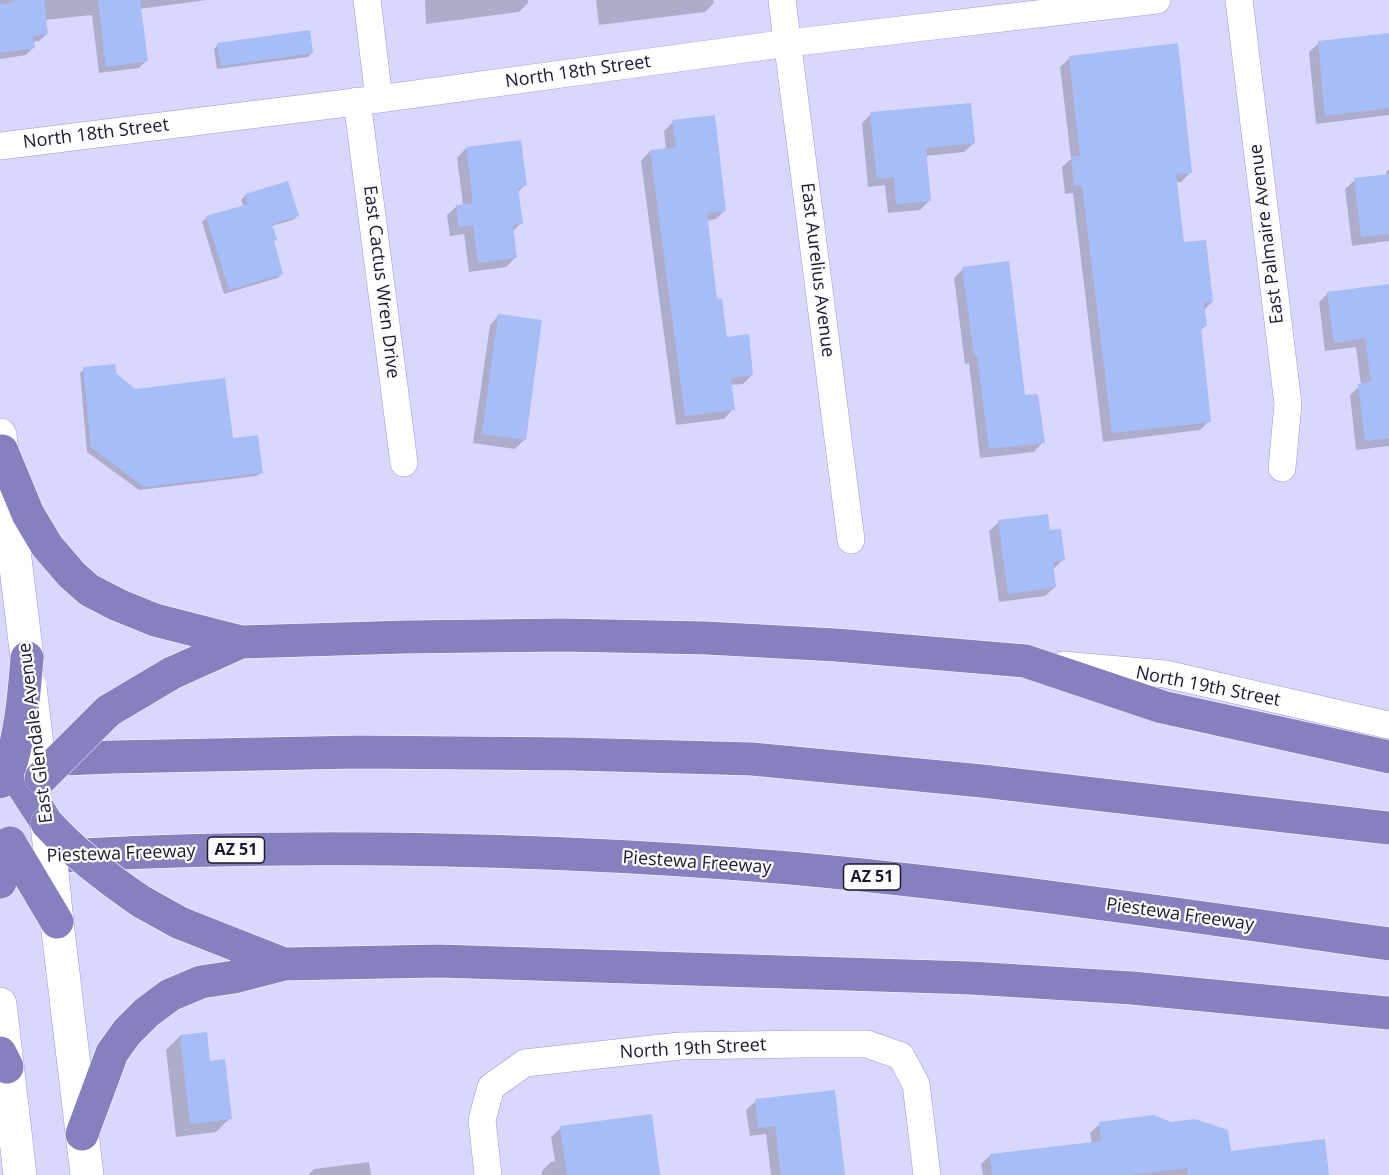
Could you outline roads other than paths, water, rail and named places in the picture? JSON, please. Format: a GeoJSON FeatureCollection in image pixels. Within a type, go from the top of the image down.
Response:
{"type":"FeatureCollection","features":[{"type":"Feature","properties":{"kind":"highway"},"geometry":{"type":"LineString","coordinates":[[1,443],[28,514],[47,546],[72,575],[89,590],[155,620],[241,642],[406,636],[562,635],[706,638],[836,645],[1025,661],[1162,707],[1389,757]]}},
{"type":"Feature","properties":{"kind":"highway"},"geometry":{"type":"LineString","coordinates":[[0,882],[3,843],[35,787],[108,711],[172,673],[241,642]]}},
{"type":"Feature","properties":{"kind":"highway"},"geometry":{"type":"LineString","coordinates":[[3,764],[17,744],[27,658]]}},
{"type":"Feature","properties":{"kind":"highway"},"geometry":{"type":"LineString","coordinates":[[3,764],[113,757],[359,752],[573,754],[752,759],[982,781],[1389,828]]}},
{"type":"Feature","properties":{"kind":"highway"},"geometry":{"type":"LineString","coordinates":[[3,764],[35,787]]}},
{"type":"Feature","properties":{"kind":"highway"},"geometry":{"type":"LineString","coordinates":[[47,823],[64,843],[142,902],[180,923],[284,964]]}},
{"type":"Feature","properties":{"kind":"highway"},"geometry":{"type":"LineString","coordinates":[[3,843],[57,922]]}},
{"type":"Feature","properties":{"kind":"highway","name":"Piestewa Freeway"},"geometry":{"type":"LineString","coordinates":[[3,843],[120,853],[351,848],[626,858],[788,868],[972,887],[1389,944]]}},
{"type":"Feature","properties":{"kind":"highway"},"geometry":{"type":"LineString","coordinates":[[82,1134],[112,1053],[146,1013],[170,994],[201,982],[234,977],[284,964],[439,961],[971,978],[1132,988],[1389,1013]]}},
{"type":"Feature","properties":{"kind":"main road","name":"East Glendale Avenue"},"geometry":{"type":"LineString","coordinates":[[1,443],[27,658],[35,787],[47,823],[87,1175]]}},
{"type":"Feature","properties":{"kind":"main road"},"geometry":{"type":"LineString","coordinates":[[0,1004],[4,1060],[20,1175]]}},
{"type":"Feature","properties":{"kind":"street","name":"East Cactus Wren Drive"},"geometry":{"type":"LineString","coordinates":[[367,0],[368,100],[404,463]]}},
{"type":"Feature","properties":{"kind":"street","name":"East Aurelius Avenue"},"geometry":{"type":"LineString","coordinates":[[782,0],[851,540]]}},
{"type":"Feature","properties":{"kind":"street","name":"North 18th Street"},"geometry":{"type":"LineString","coordinates":[[0,146],[368,100],[788,43],[1157,0]]}},
{"type":"Feature","properties":{"kind":"street","name":"East Palmaire Avenue"},"geometry":{"type":"LineString","coordinates":[[1239,0],[1288,404],[1282,468]]}},
{"type":"Feature","properties":{"kind":"street","name":"North 19th Street"},"geometry":{"type":"LineString","coordinates":[[1025,661],[1165,674],[1389,725]]}},
{"type":"Feature","properties":{"kind":"street","name":"North 19th Street"},"geometry":{"type":"LineString","coordinates":[[488,1175],[482,1120],[491,1087],[525,1063],[680,1046],[867,1044],[901,1056],[916,1084],[927,1175]]}}]}
